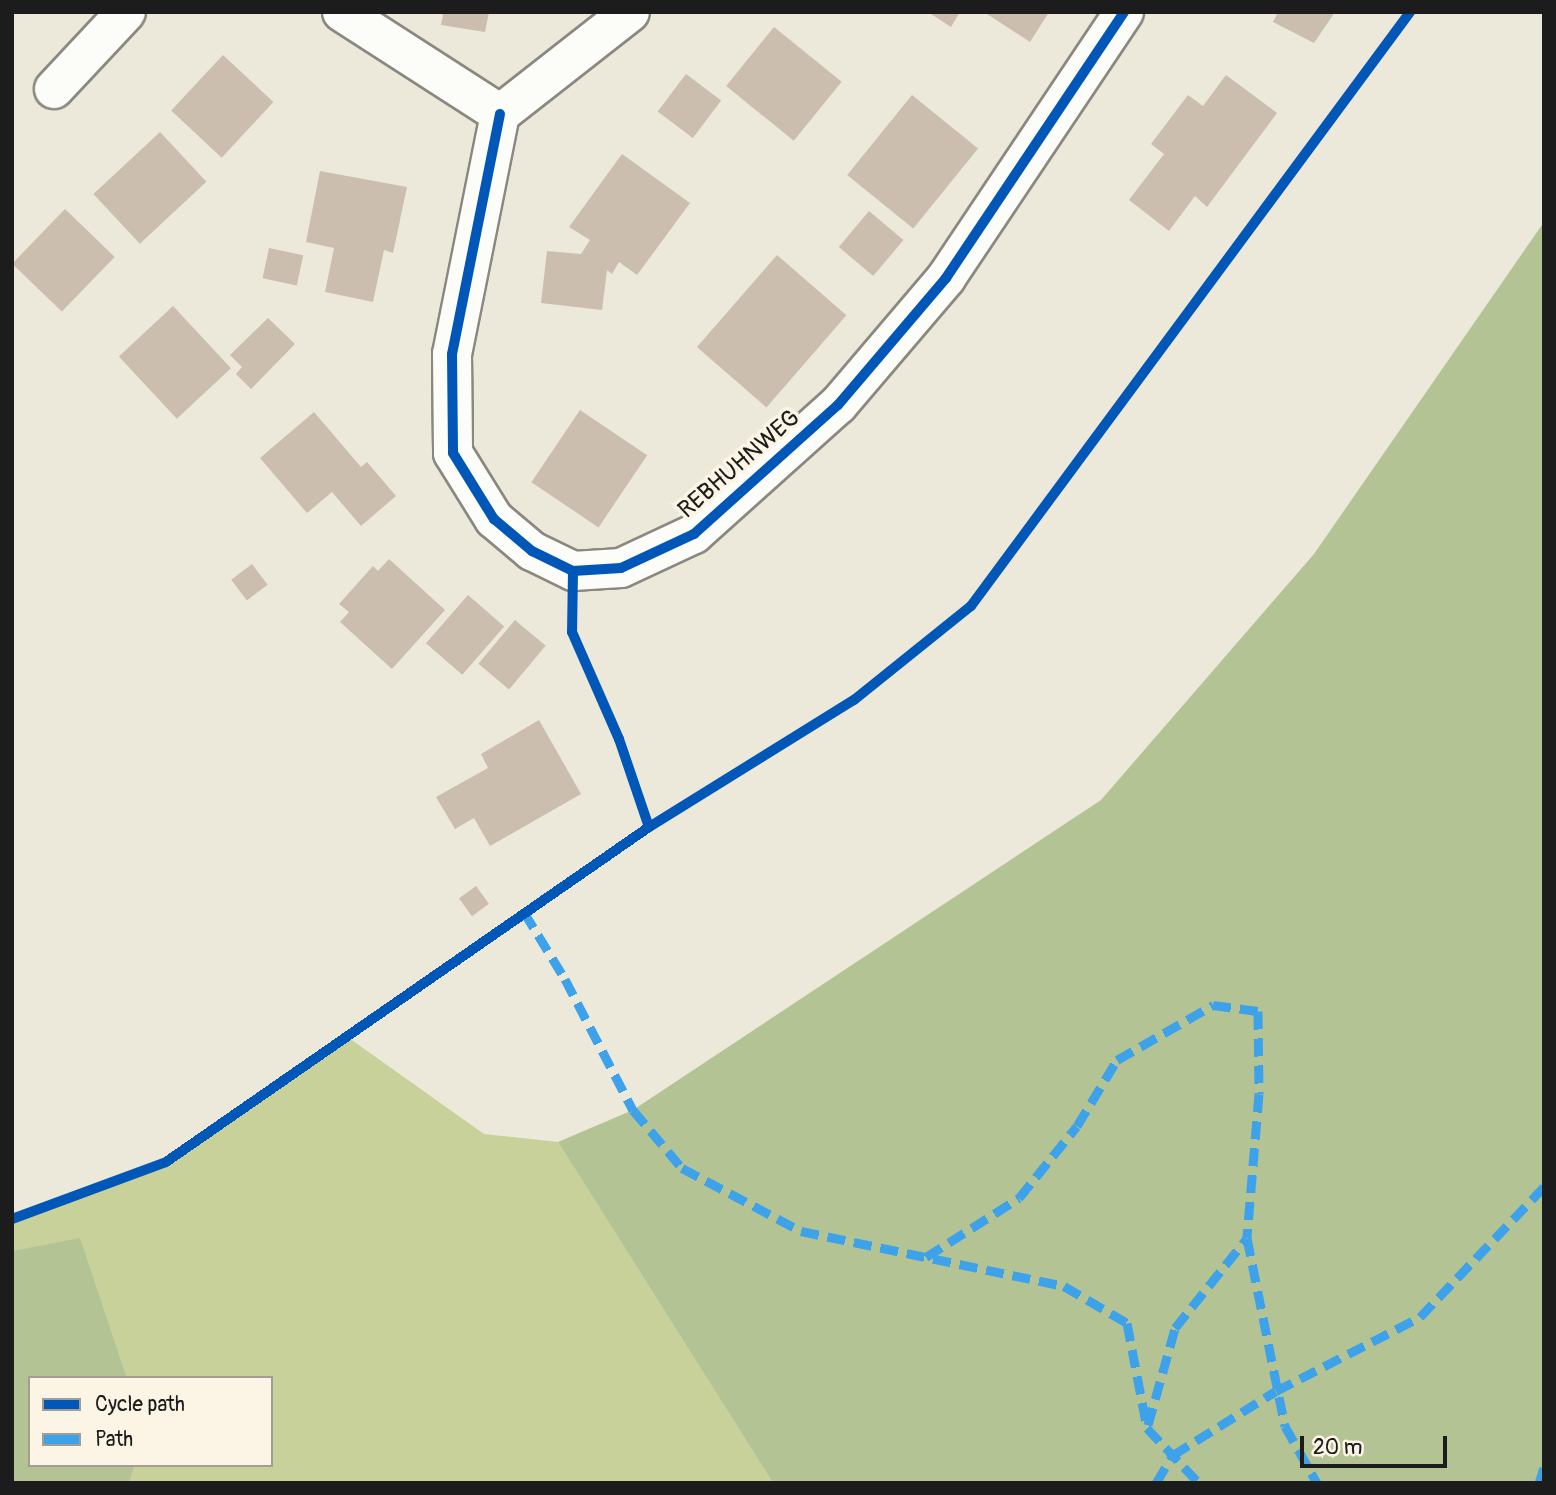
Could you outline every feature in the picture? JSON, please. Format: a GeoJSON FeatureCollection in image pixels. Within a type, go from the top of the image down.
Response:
{"type":"FeatureCollection","features":[{"type":"Feature","properties":{"kind":"street"},"geometry":{"type":"LineString","coordinates":[[54,89],[126,12]]}},
{"type":"Feature","properties":{"kind":"street"},"geometry":{"type":"LineString","coordinates":[[342,12],[500,114],[630,12]]}},
{"type":"Feature","properties":{"kind":"street","name":"REBHUHNWEG"},"geometry":{"type":"LineString","coordinates":[[500,114],[452,354],[453,453],[494,519],[532,551],[573,571],[621,568],[694,534],[838,405],[946,278],[1124,12]]}},
{"type":"Feature","properties":{"kind":"green space"},"geometry":{"type":"Polygon","coordinates":[[[1544,222],[1544,1483],[773,1483],[558,1142],[633,1110],[1101,800],[1314,554],[1544,222]]]}},
{"type":"Feature","properties":{"kind":"green space"},"geometry":{"type":"Polygon","coordinates":[[[346,1036],[484,1134],[558,1142],[773,1483],[129,1483],[134,1467],[273,1467],[273,1376],[126,1376],[80,1239],[12,1251],[12,1219],[166,1162],[346,1036]]]}},
{"type":"Feature","properties":{"kind":"green space"},"geometry":{"type":"Polygon","coordinates":[[[80,1238],[126,1376],[28,1376],[28,1467],[134,1467],[129,1483],[12,1483],[12,1251],[80,1238]]]}},
{"type":"Feature","properties":{"kind":"building"},"geometry":{"type":"Polygon","coordinates":[[[437,12],[489,12],[485,32],[441,25],[443,15],[437,12]]]}},
{"type":"Feature","properties":{"kind":"building"},"geometry":{"type":"Polygon","coordinates":[[[928,12],[960,12],[951,27],[928,12]]]}},
{"type":"Feature","properties":{"kind":"building"},"geometry":{"type":"Polygon","coordinates":[[[984,12],[1049,12],[1030,42],[984,12]]]}},
{"type":"Feature","properties":{"kind":"building"},"geometry":{"type":"Polygon","coordinates":[[[1278,12],[1335,12],[1314,43],[1273,22],[1278,12]]]}},
{"type":"Feature","properties":{"kind":"building"},"geometry":{"type":"Polygon","coordinates":[[[774,27],[842,82],[794,141],[726,86],[774,27]]]}},
{"type":"Feature","properties":{"kind":"building"},"geometry":{"type":"Polygon","coordinates":[[[223,55],[273,102],[222,158],[171,111],[223,55]]]}},
{"type":"Feature","properties":{"kind":"building"},"geometry":{"type":"Polygon","coordinates":[[[686,74],[721,100],[693,138],[658,112],[686,74]]]}},
{"type":"Feature","properties":{"kind":"building"},"geometry":{"type":"Polygon","coordinates":[[[1226,75],[1277,113],[1207,207],[1195,196],[1169,231],[1129,200],[1164,154],[1151,144],[1188,95],[1203,106],[1226,75]]]}},
{"type":"Feature","properties":{"kind":"building"},"geometry":{"type":"Polygon","coordinates":[[[912,95],[978,148],[913,229],[847,175],[912,95]]]}},
{"type":"Feature","properties":{"kind":"building"},"geometry":{"type":"Polygon","coordinates":[[[160,132],[206,182],[140,244],[93,194],[160,132]]]}},
{"type":"Feature","properties":{"kind":"building"},"geometry":{"type":"Polygon","coordinates":[[[622,154],[690,203],[637,275],[619,262],[612,274],[607,270],[602,310],[541,303],[547,251],[581,254],[590,240],[569,227],[622,154]]]}},
{"type":"Feature","properties":{"kind":"building"},"geometry":{"type":"Polygon","coordinates":[[[320,171],[407,187],[393,253],[384,250],[373,302],[325,292],[334,248],[306,242],[320,171]]]}},
{"type":"Feature","properties":{"kind":"building"},"geometry":{"type":"Polygon","coordinates":[[[65,209],[115,257],[62,312],[12,264],[65,209]]]}},
{"type":"Feature","properties":{"kind":"building"},"geometry":{"type":"Polygon","coordinates":[[[869,211],[903,240],[873,276],[839,247],[869,211]]]}},
{"type":"Feature","properties":{"kind":"building"},"geometry":{"type":"Polygon","coordinates":[[[269,248],[303,255],[297,286],[263,278],[269,248]]]}},
{"type":"Feature","properties":{"kind":"building"},"geometry":{"type":"Polygon","coordinates":[[[777,255],[846,315],[766,407],[697,347],[777,255]]]}},
{"type":"Feature","properties":{"kind":"building"},"geometry":{"type":"Polygon","coordinates":[[[173,306],[231,368],[177,419],[119,356],[173,306]]]}},
{"type":"Feature","properties":{"kind":"building"},"geometry":{"type":"Polygon","coordinates":[[[268,318],[295,344],[251,389],[236,374],[242,367],[230,355],[268,318]]]}},
{"type":"Feature","properties":{"kind":"building"},"geometry":{"type":"Polygon","coordinates":[[[580,410],[647,455],[599,527],[531,482],[580,410]]]}},
{"type":"Feature","properties":{"kind":"building"},"geometry":{"type":"Polygon","coordinates":[[[314,412],[361,467],[367,462],[396,496],[361,526],[332,492],[307,513],[260,458],[314,412]]]}},
{"type":"Feature","properties":{"kind":"building"},"geometry":{"type":"Polygon","coordinates":[[[389,559],[445,610],[392,669],[340,622],[349,612],[339,604],[373,566],[378,571],[389,559]]]}},
{"type":"Feature","properties":{"kind":"building"},"geometry":{"type":"Polygon","coordinates":[[[252,564],[268,585],[247,600],[231,580],[252,564]]]}},
{"type":"Feature","properties":{"kind":"building"},"geometry":{"type":"Polygon","coordinates":[[[468,595],[504,626],[462,675],[426,643],[468,595]]]}},
{"type":"Feature","properties":{"kind":"building"},"geometry":{"type":"Polygon","coordinates":[[[515,620],[546,646],[509,689],[478,664],[515,620]]]}},
{"type":"Feature","properties":{"kind":"building"},"geometry":{"type":"Polygon","coordinates":[[[539,720],[581,794],[490,846],[474,818],[455,829],[436,797],[488,768],[481,754],[539,720]]]}},
{"type":"Feature","properties":{"kind":"building"},"geometry":{"type":"Polygon","coordinates":[[[476,886],[489,904],[472,916],[459,898],[476,886]]]}},
{"type":"Feature","properties":{"kind":"marked path"},"geometry":{"type":"LineString","coordinates":[[524,912],[565,979],[633,1110],[682,1168],[801,1231],[1064,1286],[1127,1323],[1147,1428],[1199,1483]]}},
{"type":"Feature","properties":{"kind":"marked path"},"geometry":{"type":"LineString","coordinates":[[926,1257],[1019,1198],[1077,1126],[1117,1060],[1213,1005],[1258,1011],[1259,1094],[1247,1238],[1285,1426],[1317,1483]]}},
{"type":"Feature","properties":{"kind":"marked path"},"geometry":{"type":"LineString","coordinates":[[1156,1483],[1173,1455],[1276,1391],[1420,1317],[1544,1187]]}},
{"type":"Feature","properties":{"kind":"marked path"},"geometry":{"type":"LineString","coordinates":[[1148,1425],[1175,1328],[1247,1238]]}},
{"type":"Feature","properties":{"kind":"marked path"},"geometry":{"type":"LineString","coordinates":[[1539,1483],[1544,1468]]}},
{"type":"Feature","properties":{"kind":"cycle path"},"geometry":{"type":"LineString","coordinates":[[500,114],[452,354],[453,453],[494,519],[532,551],[573,571],[621,568],[694,534],[838,405],[946,278],[1124,12]]}},
{"type":"Feature","properties":{"kind":"cycle path"},"geometry":{"type":"LineString","coordinates":[[12,1219],[166,1162],[649,827],[854,700],[971,606],[1410,12]]}},
{"type":"Feature","properties":{"kind":"cycle path"},"geometry":{"type":"LineString","coordinates":[[573,571],[572,632],[619,739],[649,827]]}}]}
